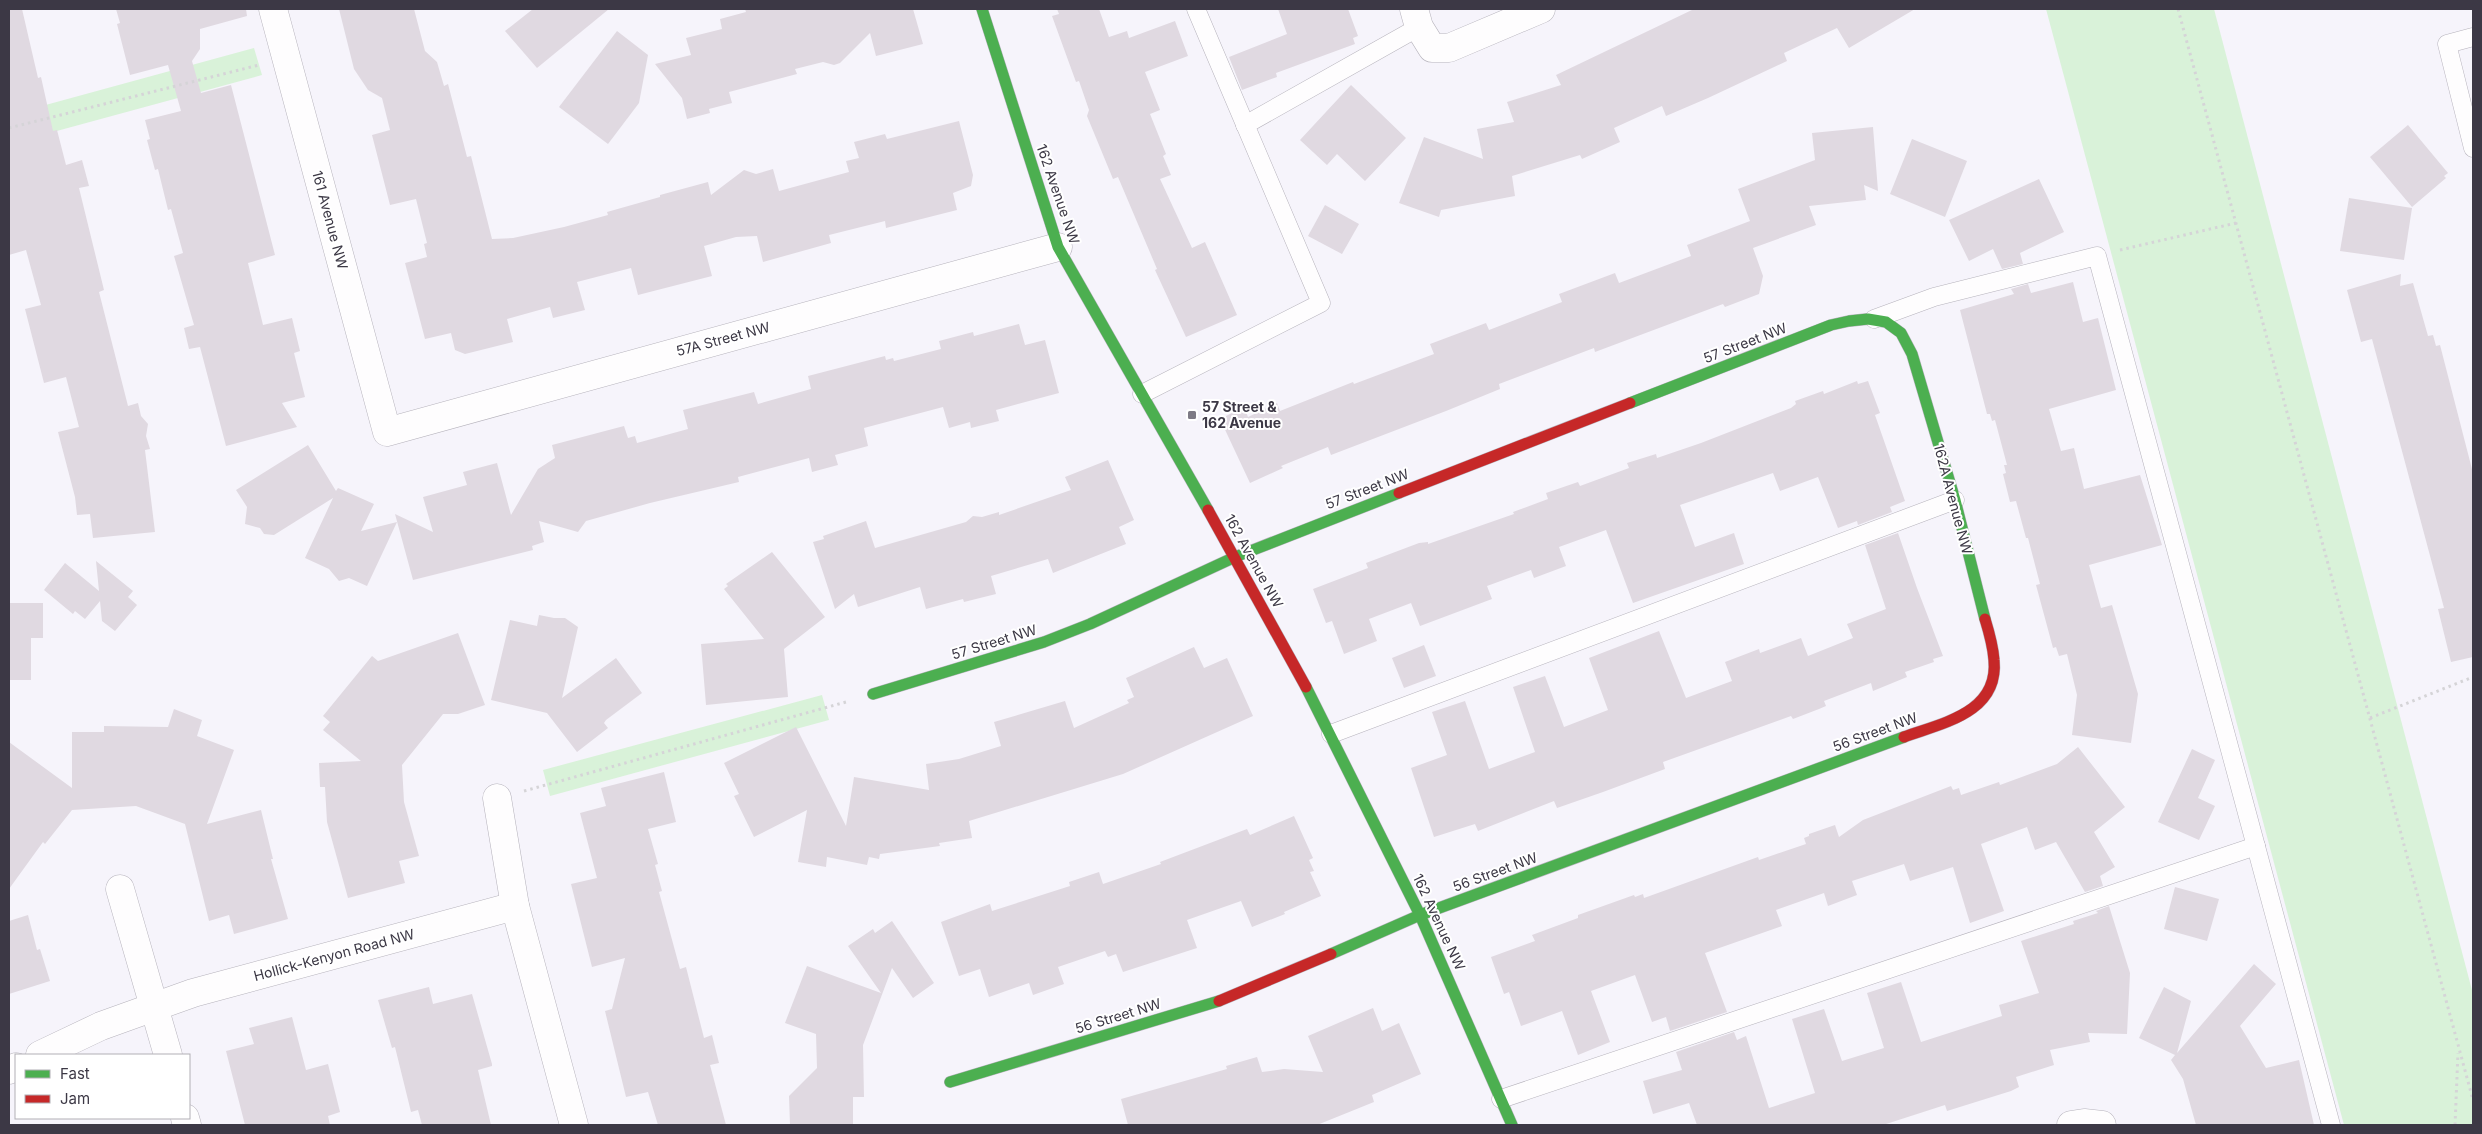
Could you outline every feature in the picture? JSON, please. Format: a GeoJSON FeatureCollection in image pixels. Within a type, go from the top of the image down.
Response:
{"type":"FeatureCollection","features":[{"type":"Feature","properties":{"kind":"street","name":"161 Avenue NW"},"geometry":{"type":"LineString","coordinates":[[273,9],[387,432]]}},
{"type":"Feature","properties":{"kind":"street","name":"162 Avenue NW"},"geometry":{"type":"LineString","coordinates":[[982,9],[1058,247],[1235,557],[1331,734],[1420,915],[1512,1125]]}},
{"type":"Feature","properties":{"kind":"street"},"geometry":{"type":"LineString","coordinates":[[1416,18],[1432,48],[1449,48],[1541,9]]}},
{"type":"Feature","properties":{"kind":"street","name":"57A Street NW"},"geometry":{"type":"LineString","coordinates":[[387,432],[1058,247]]}},
{"type":"Feature","properties":{"kind":"street","name":"162A Avenue NW"},"geometry":{"type":"LineString","coordinates":[[1874,319],[1889,324],[1901,333],[1912,354],[1955,500],[1996,666],[1993,684],[1986,696]]}},
{"type":"Feature","properties":{"kind":"street","name":"57 Street NW"},"geometry":{"type":"LineString","coordinates":[[873,694],[1054,638],[1090,624],[1235,557],[1831,326],[1852,320],[1874,319]]}},
{"type":"Feature","properties":{"kind":"street","name":"56 Street NW"},"geometry":{"type":"LineString","coordinates":[[950,1082],[1218,1001],[1420,915],[1957,718],[1978,707],[1986,696]]}},
{"type":"Feature","properties":{"kind":"street"},"geometry":{"type":"LineString","coordinates":[[497,798],[515,906],[574,1125]]}},
{"type":"Feature","properties":{"kind":"street"},"geometry":{"type":"LineString","coordinates":[[120,889],[168,1054]]}},
{"type":"Feature","properties":{"kind":"street","name":"Hollick-Kenyon Road NW"},"geometry":{"type":"LineString","coordinates":[[42,1054],[101,1026],[193,993],[515,906]]}},
{"type":"Feature","properties":{"kind":"street"},"geometry":{"type":"LineString","coordinates":[[2071,1125],[2084,1123],[2102,1125]]}},
{"type":"Feature","properties":{"kind":"lane"},"geometry":{"type":"LineString","coordinates":[[1142,394],[1321,303],[1196,9]]}},
{"type":"Feature","properties":{"kind":"lane"},"geometry":{"type":"LineString","coordinates":[[1245,125],[1416,18]]}},
{"type":"Feature","properties":{"kind":"lane"},"geometry":{"type":"LineString","coordinates":[[2473,37],[2447,44],[2473,148]]}},
{"type":"Feature","properties":{"kind":"lane"},"geometry":{"type":"LineString","coordinates":[[1874,319],[1934,297],[2097,256],[2331,1125]]}},
{"type":"Feature","properties":{"kind":"lane"},"geometry":{"type":"LineString","coordinates":[[1331,734],[1955,500]]}},
{"type":"Feature","properties":{"kind":"lane"},"geometry":{"type":"LineString","coordinates":[[1501,1099],[2256,846]]}},
{"type":"Feature","properties":{"kind":"path"},"geometry":{"type":"LineString","coordinates":[[2178,9],[2473,1100]]}},
{"type":"Feature","properties":{"kind":"path"},"geometry":{"type":"LineString","coordinates":[[9,128],[286,58]]}},
{"type":"Feature","properties":{"kind":"path"},"geometry":{"type":"LineString","coordinates":[[2097,256],[2236,223]]}},
{"type":"Feature","properties":{"kind":"path"},"geometry":{"type":"LineString","coordinates":[[2370,718],[2473,677]]}},
{"type":"Feature","properties":{"kind":"path"},"geometry":{"type":"LineString","coordinates":[[497,798],[873,694]]}},
{"type":"Feature","properties":{"kind":"path"},"geometry":{"type":"LineString","coordinates":[[2455,1125],[2458,1050]]}},
{"type":"Feature","properties":{"kind":"green space"},"geometry":{"type":"Polygon","coordinates":[[[2046,9],[2214,9],[2473,994],[2473,1125],[2344,1125],[2046,9]]]}},
{"type":"Feature","properties":{"kind":"green space"},"geometry":{"type":"Polygon","coordinates":[[[254,48],[262,75],[9,144],[9,115],[254,48]]]}},
{"type":"Feature","properties":{"kind":"green space"},"geometry":{"type":"Polygon","coordinates":[[[822,695],[829,720],[550,796],[543,770],[822,695]]]}},
{"type":"Feature","properties":{"kind":"building"},"geometry":{"type":"Polygon","coordinates":[[[9,9],[22,9],[38,78],[41,77],[53,131],[57,130],[66,165],[82,160],[89,186],[79,188],[104,290],[99,292],[128,406],[138,403],[141,416],[148,424],[146,436],[150,449],[145,450],[155,532],[93,538],[90,514],[77,515],[75,497],[58,432],[79,427],[66,377],[44,383],[25,309],[41,305],[26,250],[9,255],[9,9]]]}},
{"type":"Feature","properties":{"kind":"building"},"geometry":{"type":"Polygon","coordinates":[[[116,9],[246,9],[247,16],[200,29],[200,49],[192,61],[201,93],[231,85],[275,255],[248,263],[263,325],[292,318],[300,351],[294,353],[305,397],[282,403],[297,427],[226,446],[200,347],[189,349],[184,328],[194,325],[174,256],[183,253],[171,209],[168,210],[158,169],[155,170],[147,140],[150,139],[145,120],[181,111],[168,65],[130,75],[117,24],[120,23],[116,9]]]}},
{"type":"Feature","properties":{"kind":"building"},"geometry":{"type":"Polygon","coordinates":[[[339,9],[414,9],[425,51],[437,62],[444,86],[448,84],[467,157],[471,156],[492,239],[513,238],[564,227],[608,215],[607,212],[660,197],[660,195],[708,182],[711,195],[744,170],[756,174],[773,169],[779,191],[849,172],[846,161],[859,158],[854,142],[885,134],[887,139],[959,121],[973,175],[971,186],[953,193],[957,210],[886,228],[885,221],[829,235],[831,243],[763,262],[757,236],[736,237],[704,246],[712,276],[638,295],[631,268],[577,282],[585,310],[553,318],[550,307],[507,319],[513,342],[465,354],[455,350],[451,333],[425,339],[405,263],[427,257],[424,244],[427,243],[416,199],[390,205],[372,135],[390,130],[382,98],[368,90],[354,69],[339,9]]]}},
{"type":"Feature","properties":{"kind":"building"},"geometry":{"type":"Polygon","coordinates":[[[533,9],[609,9],[537,68],[505,31],[533,9]]]}},
{"type":"Feature","properties":{"kind":"building"},"geometry":{"type":"Polygon","coordinates":[[[745,9],[913,9],[923,44],[876,56],[870,33],[840,63],[834,65],[823,62],[795,69],[797,74],[729,92],[732,103],[709,109],[710,113],[687,119],[682,98],[655,64],[691,55],[686,38],[722,29],[720,19],[746,12],[745,9]]]}},
{"type":"Feature","properties":{"kind":"building"},"geometry":{"type":"Polygon","coordinates":[[[1057,9],[1099,9],[1109,37],[1127,31],[1129,38],[1175,21],[1188,56],[1145,72],[1160,110],[1150,114],[1166,154],[1163,156],[1171,175],[1160,179],[1192,248],[1205,242],[1237,315],[1186,337],[1155,270],[1157,269],[1118,177],[1113,179],[1087,116],[1089,110],[1079,81],[1076,82],[1052,16],[1059,14],[1057,9]]]}},
{"type":"Feature","properties":{"kind":"building"},"geometry":{"type":"Polygon","coordinates":[[[1278,9],[1348,9],[1358,36],[1353,38],[1355,44],[1276,73],[1277,77],[1242,90],[1229,57],[1287,34],[1278,9]]]}},
{"type":"Feature","properties":{"kind":"building"},"geometry":{"type":"Polygon","coordinates":[[[1694,9],[1915,9],[1849,48],[1837,28],[1784,53],[1787,61],[1708,98],[1666,116],[1662,106],[1614,128],[1620,142],[1582,159],[1580,155],[1512,176],[1515,196],[1441,210],[1439,217],[1399,203],[1424,137],[1483,159],[1477,129],[1514,122],[1507,102],[1561,85],[1556,75],[1694,9]]]}},
{"type":"Feature","properties":{"kind":"building"},"geometry":{"type":"Polygon","coordinates":[[[617,31],[648,55],[639,103],[608,144],[559,107],[617,31]]]}},
{"type":"Feature","properties":{"kind":"building"},"geometry":{"type":"Polygon","coordinates":[[[1351,85],[1406,138],[1365,181],[1337,154],[1327,165],[1300,140],[1351,85]]]}},
{"type":"Feature","properties":{"kind":"building"},"geometry":{"type":"Polygon","coordinates":[[[2408,125],[2448,173],[2444,176],[2446,178],[2412,207],[2370,157],[2408,125]]]}},
{"type":"Feature","properties":{"kind":"building"},"geometry":{"type":"Polygon","coordinates":[[[1873,127],[1878,191],[1864,185],[1866,200],[1809,206],[1816,225],[1753,248],[1763,276],[1759,294],[1725,307],[1723,304],[1595,352],[1594,348],[1499,384],[1500,389],[1446,411],[1331,455],[1328,447],[1281,466],[1283,468],[1250,483],[1220,419],[1244,407],[1248,417],[1277,403],[1280,411],[1353,382],[1354,384],[1434,354],[1430,344],[1486,323],[1489,330],[1562,302],[1559,294],[1615,273],[1619,283],[1691,256],[1687,245],[1750,221],[1738,189],[1815,160],[1812,133],[1873,127]]]}},
{"type":"Feature","properties":{"kind":"building"},"geometry":{"type":"Polygon","coordinates":[[[1912,139],[1967,161],[1945,217],[1890,194],[1912,139]]]}},
{"type":"Feature","properties":{"kind":"building"},"geometry":{"type":"Polygon","coordinates":[[[2039,179],[2064,232],[2020,253],[2023,264],[2002,269],[1993,249],[1969,261],[1949,220],[2039,179]]]}},
{"type":"Feature","properties":{"kind":"building"},"geometry":{"type":"Polygon","coordinates":[[[2349,198],[2412,208],[2404,260],[2340,251],[2349,198]]]}},
{"type":"Feature","properties":{"kind":"building"},"geometry":{"type":"Polygon","coordinates":[[[1325,205],[1359,224],[1342,254],[1308,236],[1325,205]]]}},
{"type":"Feature","properties":{"kind":"building"},"geometry":{"type":"Polygon","coordinates":[[[2401,274],[2400,286],[2413,283],[2428,336],[2433,335],[2436,346],[2440,345],[2473,473],[2473,657],[2451,662],[2438,609],[2444,608],[2372,339],[2361,342],[2347,290],[2401,274]]]}},
{"type":"Feature","properties":{"kind":"building"},"geometry":{"type":"Polygon","coordinates":[[[2073,282],[2083,322],[2098,318],[2116,390],[2049,409],[2061,451],[2074,448],[2084,489],[2140,475],[2162,545],[2089,565],[2101,608],[2112,605],[2138,694],[2131,743],[2072,735],[2077,695],[2067,654],[2059,656],[2056,647],[2053,648],[2036,585],[2040,584],[2028,538],[2026,538],[2016,501],[2010,502],[2003,474],[2006,473],[2004,465],[2007,465],[1995,420],[1992,421],[1990,414],[1987,414],[1960,310],[2014,294],[2011,289],[2028,284],[2031,293],[2073,282]]]}},
{"type":"Feature","properties":{"kind":"building"},"geometry":{"type":"Polygon","coordinates":[[[1019,324],[1025,345],[1045,340],[1059,393],[996,410],[999,421],[971,428],[970,422],[949,428],[943,407],[864,428],[868,446],[835,455],[838,465],[812,472],[809,458],[738,477],[739,482],[650,503],[586,521],[578,532],[539,521],[544,542],[532,546],[533,550],[413,580],[395,514],[433,532],[423,497],[467,485],[463,472],[497,463],[511,515],[538,469],[555,458],[552,445],[624,426],[628,438],[635,436],[637,443],[688,429],[683,410],[754,392],[758,404],[811,389],[808,376],[885,356],[886,360],[893,358],[894,361],[941,349],[939,341],[973,332],[974,336],[1019,324]]]}},
{"type":"Feature","properties":{"kind":"building"},"geometry":{"type":"Polygon","coordinates":[[[1857,381],[1858,384],[1868,381],[1880,413],[1875,415],[1905,501],[1890,507],[1892,512],[1858,525],[1857,521],[1838,528],[1818,477],[1780,491],[1773,473],[1680,505],[1695,547],[1734,533],[1744,564],[1633,603],[1606,530],[1559,547],[1566,566],[1534,578],[1531,570],[1487,586],[1492,599],[1420,626],[1411,603],[1369,619],[1377,641],[1344,654],[1332,621],[1326,623],[1313,589],[1368,568],[1366,563],[1419,543],[1428,542],[1428,544],[1514,514],[1513,512],[1548,499],[1546,493],[1578,482],[1580,486],[1629,468],[1627,463],[1656,454],[1657,458],[1701,443],[1791,408],[1796,404],[1795,401],[1823,391],[1824,394],[1857,381]]]}},
{"type":"Feature","properties":{"kind":"building"},"geometry":{"type":"Polygon","coordinates":[[[308,445],[336,491],[338,488],[374,504],[361,531],[397,522],[367,586],[349,578],[339,581],[329,569],[305,558],[333,498],[274,535],[264,534],[260,528],[245,524],[247,507],[236,490],[308,445]]]}},
{"type":"Feature","properties":{"kind":"building"},"geometry":{"type":"Polygon","coordinates":[[[1108,460],[1134,520],[1119,527],[1126,544],[1053,573],[1048,559],[991,576],[996,594],[964,602],[963,599],[926,609],[920,587],[858,607],[854,594],[835,609],[813,542],[824,539],[823,536],[866,521],[875,548],[966,522],[973,516],[982,517],[999,512],[999,515],[1071,490],[1065,477],[1108,460]]]}},
{"type":"Feature","properties":{"kind":"building"},"geometry":{"type":"Polygon","coordinates":[[[1898,533],[1943,656],[1933,659],[1934,662],[1905,672],[1907,677],[1873,691],[1871,683],[1824,701],[1826,706],[1793,719],[1791,716],[1663,762],[1665,769],[1603,792],[1557,808],[1554,801],[1478,831],[1475,824],[1434,837],[1411,768],[1447,755],[1432,712],[1465,701],[1489,769],[1535,752],[1513,687],[1545,676],[1564,727],[1608,710],[1589,658],[1659,631],[1686,698],[1732,681],[1725,662],[1759,649],[1760,653],[1801,638],[1808,656],[1853,638],[1847,624],[1886,609],[1865,545],[1898,533]]]}},
{"type":"Feature","properties":{"kind":"building"},"geometry":{"type":"Polygon","coordinates":[[[772,552],[825,617],[784,649],[788,697],[706,705],[701,644],[764,639],[724,589],[728,586],[726,584],[772,552]]]}},
{"type":"Feature","properties":{"kind":"building"},"geometry":{"type":"Polygon","coordinates":[[[96,561],[133,591],[128,597],[137,605],[115,631],[102,621],[100,601],[85,619],[75,611],[73,614],[44,590],[65,563],[99,591],[96,561]]]}},
{"type":"Feature","properties":{"kind":"building"},"geometry":{"type":"Polygon","coordinates":[[[10,603],[43,603],[43,638],[31,638],[31,680],[9,680],[10,603]]]}},
{"type":"Feature","properties":{"kind":"building"},"geometry":{"type":"Polygon","coordinates":[[[539,615],[565,618],[578,627],[562,698],[616,658],[642,693],[606,720],[604,723],[608,728],[577,752],[547,713],[491,700],[510,620],[537,626],[539,615]]]}},
{"type":"Feature","properties":{"kind":"building"},"geometry":{"type":"Polygon","coordinates":[[[458,633],[485,705],[458,714],[443,714],[402,765],[404,802],[419,856],[399,861],[405,883],[348,898],[327,822],[325,787],[320,787],[319,763],[361,761],[323,730],[330,722],[323,716],[372,656],[378,661],[458,633]]]}},
{"type":"Feature","properties":{"kind":"building"},"geometry":{"type":"Polygon","coordinates":[[[1424,645],[1436,676],[1404,688],[1392,658],[1424,645]]]}},
{"type":"Feature","properties":{"kind":"building"},"geometry":{"type":"Polygon","coordinates":[[[1194,647],[1204,668],[1227,658],[1253,716],[1123,774],[969,821],[972,838],[939,843],[940,846],[880,854],[879,859],[869,857],[867,865],[827,857],[826,867],[798,862],[807,810],[754,837],[734,796],[739,794],[724,763],[796,727],[846,826],[854,777],[929,790],[926,764],[959,759],[1001,746],[994,722],[1065,701],[1074,728],[1129,703],[1127,700],[1134,697],[1126,678],[1194,647]]]}},
{"type":"Feature","properties":{"kind":"building"},"geometry":{"type":"Polygon","coordinates":[[[174,709],[202,720],[197,736],[234,750],[207,824],[261,810],[273,859],[271,859],[288,919],[234,934],[229,915],[209,921],[185,824],[136,806],[72,810],[45,844],[43,842],[9,889],[9,742],[72,788],[72,732],[104,732],[104,726],[168,727],[174,709]]]}},
{"type":"Feature","properties":{"kind":"building"},"geometry":{"type":"Polygon","coordinates":[[[2078,747],[2125,807],[2094,832],[2115,867],[2100,876],[2103,886],[2085,892],[2056,842],[2035,850],[2027,827],[1981,844],[2004,911],[1970,923],[1953,867],[1910,881],[1904,864],[1852,881],[1857,895],[1828,906],[1824,893],[1776,910],[1782,926],[1705,953],[1727,1012],[1670,1031],[1666,1017],[1652,1022],[1635,975],[1591,991],[1610,1042],[1578,1055],[1562,1011],[1521,1026],[1509,992],[1504,994],[1491,957],[1535,941],[1532,935],[1578,918],[1578,915],[1634,895],[1635,897],[1643,894],[1644,898],[1758,857],[1759,860],[1806,844],[1804,838],[1809,836],[1809,834],[1835,825],[1839,837],[1863,820],[1951,786],[1953,790],[1959,788],[1961,795],[1999,782],[2000,785],[2057,764],[2078,747]]]}},
{"type":"Feature","properties":{"kind":"building"},"geometry":{"type":"Polygon","coordinates":[[[2192,749],[2215,760],[2198,798],[2215,806],[2199,840],[2158,822],[2192,749]]]}},
{"type":"Feature","properties":{"kind":"building"},"geometry":{"type":"Polygon","coordinates":[[[664,772],[676,822],[648,829],[658,864],[655,865],[662,891],[659,892],[680,969],[686,967],[704,1038],[712,1035],[719,1063],[710,1065],[726,1125],[658,1125],[648,1092],[626,1097],[605,1011],[612,1009],[625,958],[592,967],[571,884],[597,878],[580,813],[606,806],[601,788],[664,772]]]}},
{"type":"Feature","properties":{"kind":"building"},"geometry":{"type":"Polygon","coordinates":[[[1294,816],[1313,858],[1309,860],[1314,871],[1310,872],[1321,896],[1284,912],[1285,914],[1252,927],[1241,901],[1187,920],[1197,948],[1123,972],[1116,954],[1108,957],[1105,951],[1058,967],[1064,984],[1033,995],[1029,983],[989,997],[980,969],[959,976],[941,922],[990,904],[992,911],[1070,886],[1069,882],[1099,872],[1103,884],[1161,864],[1160,862],[1247,829],[1250,835],[1294,816]]]}},
{"type":"Feature","properties":{"kind":"building"},"geometry":{"type":"Polygon","coordinates":[[[2175,887],[2219,899],[2207,941],[2164,929],[2175,887]]]}},
{"type":"Feature","properties":{"kind":"building"},"geometry":{"type":"Polygon","coordinates":[[[2109,906],[2130,973],[2127,1034],[2088,1033],[2090,1042],[2050,1050],[2054,1065],[2016,1077],[2019,1087],[2011,1091],[1947,1111],[1945,1105],[1883,1125],[1697,1125],[1689,1103],[1653,1114],[1643,1081],[1682,1070],[1676,1052],[1734,1032],[1737,1040],[1746,1036],[1769,1108],[1815,1093],[1792,1019],[1824,1009],[1842,1061],[1884,1048],[1867,993],[1901,982],[1921,1042],[2002,1016],[1999,1005],[2039,993],[2021,941],[2074,924],[2073,921],[2098,913],[2096,911],[2109,906]]]}},
{"type":"Feature","properties":{"kind":"building"},"geometry":{"type":"Polygon","coordinates":[[[28,915],[37,950],[40,949],[50,981],[9,994],[9,921],[28,915]]]}},
{"type":"Feature","properties":{"kind":"building"},"geometry":{"type":"Polygon","coordinates":[[[892,921],[934,983],[913,998],[892,968],[863,1045],[864,1097],[853,1097],[853,1125],[790,1125],[789,1096],[817,1068],[816,1034],[785,1023],[807,966],[881,993],[848,946],[873,929],[875,933],[892,921]]]}},
{"type":"Feature","properties":{"kind":"building"},"geometry":{"type":"Polygon","coordinates":[[[2254,964],[2276,984],[2240,1026],[2266,1068],[2299,1060],[2314,1125],[2196,1125],[2183,1079],[2171,1060],[2175,1055],[2139,1038],[2164,987],[2191,1001],[2177,1053],[2254,964]]]}},
{"type":"Feature","properties":{"kind":"building"},"geometry":{"type":"Polygon","coordinates":[[[429,987],[433,1004],[472,994],[492,1064],[492,1066],[478,1070],[491,1125],[422,1125],[418,1110],[411,1112],[395,1047],[392,1048],[378,1000],[429,987]]]}},
{"type":"Feature","properties":{"kind":"building"},"geometry":{"type":"Polygon","coordinates":[[[1373,1008],[1382,1031],[1399,1023],[1421,1074],[1372,1095],[1374,1102],[1317,1125],[1128,1125],[1121,1099],[1227,1069],[1226,1066],[1257,1057],[1262,1072],[1284,1069],[1323,1072],[1308,1036],[1373,1008]]]}},
{"type":"Feature","properties":{"kind":"building"},"geometry":{"type":"Polygon","coordinates":[[[292,1017],[306,1070],[328,1064],[340,1112],[328,1116],[330,1125],[245,1125],[226,1051],[254,1044],[249,1028],[292,1017]]]}},
{"type":"Feature","properties":{"kind":"traffic: fast"},"geometry":{"type":"LineString","coordinates":[[982,9],[1058,247],[1208,510]]}},
{"type":"Feature","properties":{"kind":"traffic: fast"},"geometry":{"type":"LineString","coordinates":[[1630,403],[1831,325],[1868,319],[1886,322],[1901,333],[1912,354],[1955,500],[1985,619]]}},
{"type":"Feature","properties":{"kind":"traffic: fast"},"geometry":{"type":"LineString","coordinates":[[873,694],[1044,642],[1090,624],[1235,557],[1399,493]]}},
{"type":"Feature","properties":{"kind":"traffic: fast"},"geometry":{"type":"LineString","coordinates":[[1306,687],[1420,915],[1512,1125]]}},
{"type":"Feature","properties":{"kind":"traffic: fast"},"geometry":{"type":"LineString","coordinates":[[1331,954],[1420,915],[1904,737]]}},
{"type":"Feature","properties":{"kind":"traffic: fast"},"geometry":{"type":"LineString","coordinates":[[950,1082],[1219,1001]]}},
{"type":"Feature","properties":{"kind":"traffic: jam"},"geometry":{"type":"LineString","coordinates":[[1399,493],[1630,403]]}},
{"type":"Feature","properties":{"kind":"traffic: jam"},"geometry":{"type":"LineString","coordinates":[[1208,510],[1306,687]]}},
{"type":"Feature","properties":{"kind":"traffic: jam"},"geometry":{"type":"LineString","coordinates":[[1904,737],[1935,727],[1965,713],[1978,704],[1987,692],[1993,678],[1994,660],[1985,619]]}},
{"type":"Feature","properties":{"kind":"traffic: jam"},"geometry":{"type":"LineString","coordinates":[[1219,1001],[1331,954]]}},
{"type":"Feature","properties":{"kind":"place","name":"57 Street & 162 Avenue"},"geometry":{"type":"Point","coordinates":[1192,415]}}]}
